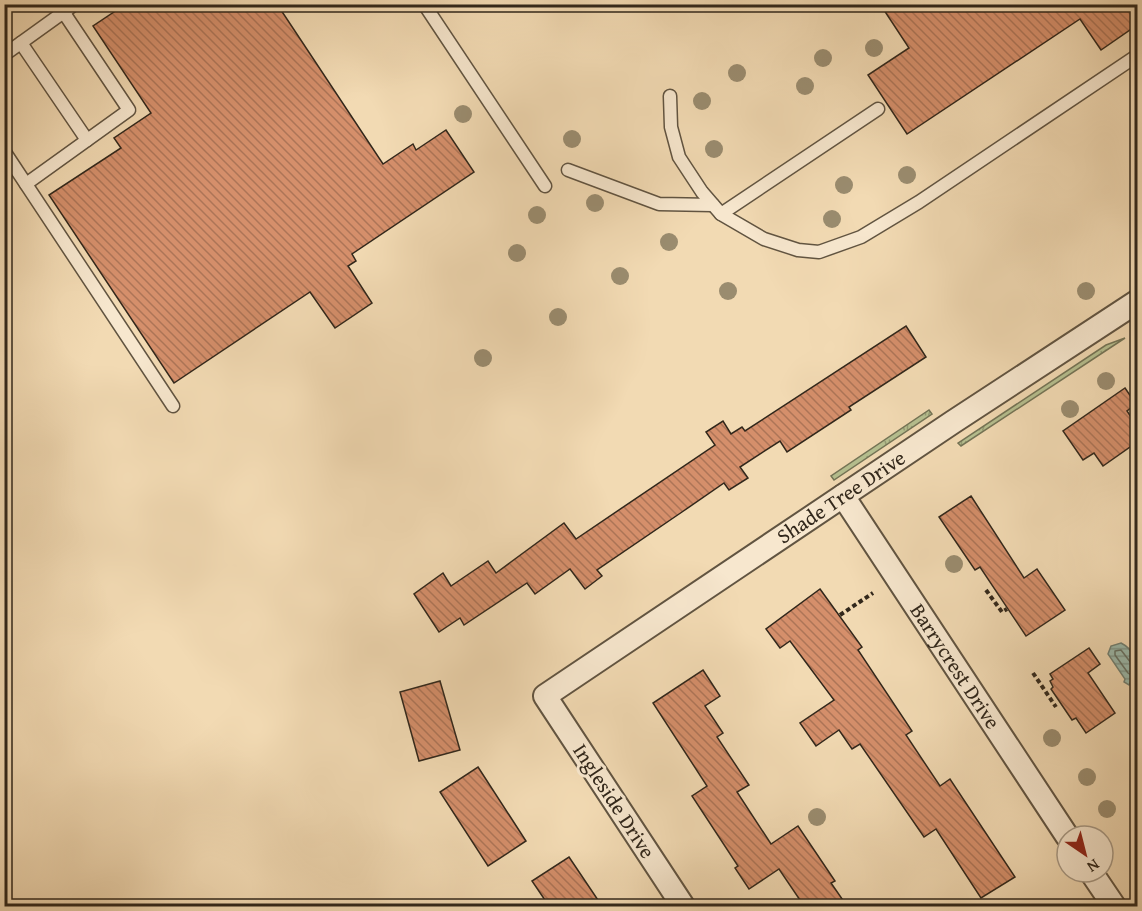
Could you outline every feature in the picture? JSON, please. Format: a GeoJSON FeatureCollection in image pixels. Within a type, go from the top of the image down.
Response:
{"type":"FeatureCollection","features":[{"type":"Feature","properties":{"kind":"street","name":"Shade Tree Drive"},"geometry":{"type":"LineString","coordinates":[[546,696],[1137,301]]}},
{"type":"Feature","properties":{"kind":"street","name":"Barrycrest Drive"},"geometry":{"type":"LineString","coordinates":[[843,496],[1059,824]]}},
{"type":"Feature","properties":{"kind":"street","name":"Ingleside Drive"},"geometry":{"type":"LineString","coordinates":[[546,696],[683,906]]}},
{"type":"Feature","properties":{"kind":"street"},"geometry":{"type":"LineString","coordinates":[[1099,884],[1114,906]]}},
{"type":"Feature","properties":{"kind":"lane"},"geometry":{"type":"LineString","coordinates":[[4,55],[75,4]]}},
{"type":"Feature","properties":{"kind":"lane"},"geometry":{"type":"LineString","coordinates":[[424,4],[545,186]]}},
{"type":"Feature","properties":{"kind":"lane"},"geometry":{"type":"LineString","coordinates":[[26,184],[129,110],[64,13]]}},
{"type":"Feature","properties":{"kind":"lane"},"geometry":{"type":"LineString","coordinates":[[21,43],[87,140]]}},
{"type":"Feature","properties":{"kind":"lane"},"geometry":{"type":"LineString","coordinates":[[669,96],[671,127],[678,158],[717,210],[764,239],[798,250],[819,252],[861,237],[919,202],[1137,55]]}},
{"type":"Feature","properties":{"kind":"lane"},"geometry":{"type":"LineString","coordinates":[[568,170],[659,204],[717,210],[878,109]]}},
{"type":"Feature","properties":{"kind":"lane"},"geometry":{"type":"LineString","coordinates":[[4,151],[173,406]]}},
{"type":"Feature","properties":{"kind":"path"},"geometry":{"type":"LineString","coordinates":[[986,590],[1002,612],[1007,609]]}},
{"type":"Feature","properties":{"kind":"path"},"geometry":{"type":"LineString","coordinates":[[840,615],[873,593]]}},
{"type":"Feature","properties":{"kind":"path"},"geometry":{"type":"LineString","coordinates":[[1033,673],[1056,707]]}},
{"type":"Feature","properties":{"kind":"green space"},"geometry":{"type":"Polygon","coordinates":[[[1125,338],[961,446],[958,443],[1106,345],[1125,338]]]}},
{"type":"Feature","properties":{"kind":"green space"},"geometry":{"type":"Polygon","coordinates":[[[929,410],[932,414],[834,480],[831,476],[929,410]]]}},
{"type":"Feature","properties":{"kind":"water"},"geometry":{"type":"Polygon","coordinates":[[[1121,643],[1130,649],[1137,668],[1137,678],[1129,685],[1124,682],[1125,679],[1108,654],[1111,646],[1121,643]]]}},
{"type":"Feature","properties":{"kind":"building"},"geometry":{"type":"Polygon","coordinates":[[[126,4],[277,4],[383,164],[413,144],[416,150],[446,130],[474,172],[352,254],[356,261],[348,266],[372,303],[335,328],[310,292],[174,383],[49,195],[121,148],[114,138],[151,113],[93,26],[126,4]]]}},
{"type":"Feature","properties":{"kind":"building"},"geometry":{"type":"Polygon","coordinates":[[[880,4],[1137,4],[1137,25],[1101,50],[1080,19],[907,134],[868,75],[909,48],[880,4]]]}},
{"type":"Feature","properties":{"kind":"building"},"geometry":{"type":"Polygon","coordinates":[[[906,326],[926,357],[849,407],[851,410],[787,452],[780,441],[740,467],[748,478],[729,490],[724,483],[597,570],[602,576],[585,589],[570,569],[535,594],[527,583],[464,625],[460,618],[439,632],[414,594],[443,573],[451,586],[488,561],[496,573],[564,523],[576,539],[715,445],[706,432],[723,421],[731,434],[742,427],[745,431],[906,326]]]}},
{"type":"Feature","properties":{"kind":"building"},"geometry":{"type":"Polygon","coordinates":[[[1125,388],[1136,404],[1127,411],[1137,426],[1137,442],[1103,466],[1094,453],[1083,460],[1063,431],[1125,388]]]}},
{"type":"Feature","properties":{"kind":"building"},"geometry":{"type":"Polygon","coordinates":[[[971,496],[1024,578],[1037,569],[1065,610],[1026,636],[980,567],[975,570],[939,517],[971,496]]]}},
{"type":"Feature","properties":{"kind":"building"},"geometry":{"type":"Polygon","coordinates":[[[820,589],[862,647],[858,650],[912,731],[906,735],[940,786],[950,779],[1015,877],[981,898],[936,829],[924,837],[860,744],[852,749],[839,730],[816,746],[800,723],[834,700],[790,641],[780,648],[766,629],[820,589]]]}},
{"type":"Feature","properties":{"kind":"building"},"geometry":{"type":"Polygon","coordinates":[[[1089,648],[1100,664],[1088,673],[1115,713],[1086,733],[1076,718],[1072,720],[1051,689],[1053,687],[1050,681],[1053,679],[1050,674],[1089,648]]]}},
{"type":"Feature","properties":{"kind":"building"},"geometry":{"type":"Polygon","coordinates":[[[703,670],[720,696],[705,706],[723,733],[717,737],[749,785],[737,792],[771,844],[798,826],[835,881],[831,883],[847,906],[804,906],[779,869],[749,889],[735,868],[738,866],[692,796],[707,786],[653,703],[703,670]]]}},
{"type":"Feature","properties":{"kind":"building"},"geometry":{"type":"Polygon","coordinates":[[[440,681],[460,750],[419,761],[400,692],[440,681]]]}},
{"type":"Feature","properties":{"kind":"building"},"geometry":{"type":"Polygon","coordinates":[[[478,767],[526,841],[488,866],[440,792],[478,767]]]}},
{"type":"Feature","properties":{"kind":"building"},"geometry":{"type":"Polygon","coordinates":[[[569,857],[602,906],[549,906],[532,881],[569,857]]]}}]}
